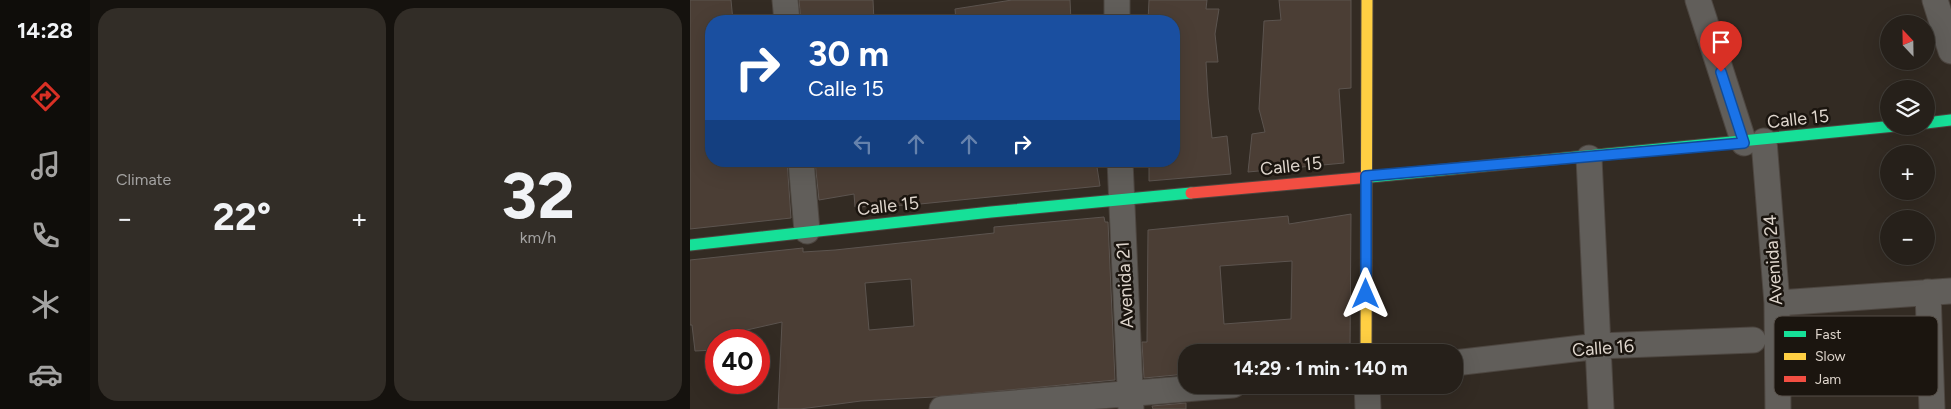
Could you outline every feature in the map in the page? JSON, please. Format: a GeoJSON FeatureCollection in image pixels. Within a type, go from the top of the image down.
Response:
{"type":"FeatureCollection","features":[{"type":"Feature","properties":{"kind":"street"},"geometry":{"type":"LineString","coordinates":[[785,0],[786,15]]}},
{"type":"Feature","properties":{"kind":"street"},"geometry":{"type":"LineString","coordinates":[[1117,0],[1117,15]]}},
{"type":"Feature","properties":{"kind":"street"},"geometry":{"type":"LineString","coordinates":[[1366,344],[1367,0]]}},
{"type":"Feature","properties":{"kind":"street","name":"Avenida 24"},"geometry":{"type":"LineString","coordinates":[[1698,0],[1754,142],[1777,302],[1777,316]]}},
{"type":"Feature","properties":{"kind":"street"},"geometry":{"type":"LineString","coordinates":[[1935,0],[1951,51]]}},
{"type":"Feature","properties":{"kind":"street"},"geometry":{"type":"LineString","coordinates":[[1935,122],[1951,120]]}},
{"type":"Feature","properties":{"kind":"street","name":"Calle 15"},"geometry":{"type":"LineString","coordinates":[[690,245],[807,231],[1121,200],[1366,176],[1589,158],[1880,128]]}},
{"type":"Feature","properties":{"kind":"street"},"geometry":{"type":"LineString","coordinates":[[1589,158],[1601,409]]}},
{"type":"Feature","properties":{"kind":"street"},"geometry":{"type":"LineString","coordinates":[[801,167],[807,231]]}},
{"type":"Feature","properties":{"kind":"street","name":"Avenida 21"},"geometry":{"type":"LineString","coordinates":[[1120,167],[1131,401]]}},
{"type":"Feature","properties":{"kind":"street"},"geometry":{"type":"LineString","coordinates":[[1777,302],[1940,291],[1938,320]]}},
{"type":"Feature","properties":{"kind":"street","name":"Calle 16"},"geometry":{"type":"LineString","coordinates":[[1463,362],[1599,346],[1753,340]]}},
{"type":"Feature","properties":{"kind":"street"},"geometry":{"type":"LineString","coordinates":[[942,409],[1131,401],[1178,394]]}},
{"type":"Feature","properties":{"kind":"street"},"geometry":{"type":"LineString","coordinates":[[1367,394],[1368,409]]}},
{"type":"Feature","properties":{"kind":"street","name":"Avenida 24"},"geometry":{"type":"LineString","coordinates":[[1778,396],[1778,409]]}},
{"type":"Feature","properties":{"kind":"street"},"geometry":{"type":"LineString","coordinates":[[1932,409],[1933,396]]}},
{"type":"Feature","properties":{"kind":"building"},"geometry":{"type":"Polygon","coordinates":[[[690,0],[731,0],[732,15],[705,15],[705,167],[787,167],[791,218],[690,229],[690,0]]]}},
{"type":"Feature","properties":{"kind":"building"},"geometry":{"type":"Polygon","coordinates":[[[799,0],[873,0],[874,15],[800,15],[799,0]]]}},
{"type":"Feature","properties":{"kind":"building"},"geometry":{"type":"Polygon","coordinates":[[[1012,0],[1070,0],[1071,15],[956,15],[955,9],[1012,0]]]}},
{"type":"Feature","properties":{"kind":"building"},"geometry":{"type":"Polygon","coordinates":[[[1149,0],[1207,0],[1206,9],[1219,9],[1215,34],[1218,62],[1206,62],[1208,97],[1212,138],[1227,136],[1231,174],[1149,181],[1149,167],[1180,167],[1180,15],[1148,15],[1149,0]]]}},
{"type":"Feature","properties":{"kind":"building"},"geometry":{"type":"Polygon","coordinates":[[[1279,0],[1351,0],[1351,88],[1339,89],[1344,163],[1248,172],[1252,134],[1265,132],[1259,109],[1264,21],[1281,20],[1279,0]]]}},
{"type":"Feature","properties":{"kind":"building"},"geometry":{"type":"Polygon","coordinates":[[[816,167],[1097,167],[1100,186],[910,205],[855,207],[854,194],[819,200],[816,167]]]}},
{"type":"Feature","properties":{"kind":"building"},"geometry":{"type":"Polygon","coordinates":[[[1351,214],[1350,344],[1178,344],[1178,375],[1144,378],[1142,342],[1147,342],[1148,230],[1288,216],[1289,224],[1351,214]],[[1292,261],[1220,266],[1224,324],[1291,319],[1292,261]]]}},
{"type":"Feature","properties":{"kind":"building"},"geometry":{"type":"Polygon","coordinates":[[[1104,217],[1105,222],[1108,222],[1115,380],[934,397],[861,401],[800,409],[778,409],[782,322],[751,329],[705,329],[705,351],[695,351],[692,325],[690,325],[690,260],[803,248],[803,252],[835,250],[994,233],[994,227],[1104,217]],[[911,279],[865,283],[869,330],[914,326],[911,279]]]}},
{"type":"Feature","properties":{"kind":"building"},"geometry":{"type":"Polygon","coordinates":[[[1186,403],[1186,409],[1153,409],[1152,406],[1186,403]]]}},
{"type":"Feature","properties":{"kind":"traffic: fast"},"geometry":{"type":"LineString","coordinates":[[1935,122],[1951,120]]}},
{"type":"Feature","properties":{"kind":"traffic: fast"},"geometry":{"type":"LineString","coordinates":[[1370,177],[1880,127]]}},
{"type":"Feature","properties":{"kind":"traffic: fast"},"geometry":{"type":"LineString","coordinates":[[690,245],[991,212],[1191,193]]}},
{"type":"Feature","properties":{"kind":"traffic: slow"},"geometry":{"type":"LineString","coordinates":[[1366,344],[1367,0]]}},
{"type":"Feature","properties":{"kind":"traffic: jam"},"geometry":{"type":"LineString","coordinates":[[1191,193],[1370,177]]}},
{"type":"Feature","properties":{"kind":"route"},"geometry":{"type":"LineString","coordinates":[[1366,294],[1366,176],[1744,143],[1721,72]]}}]}
